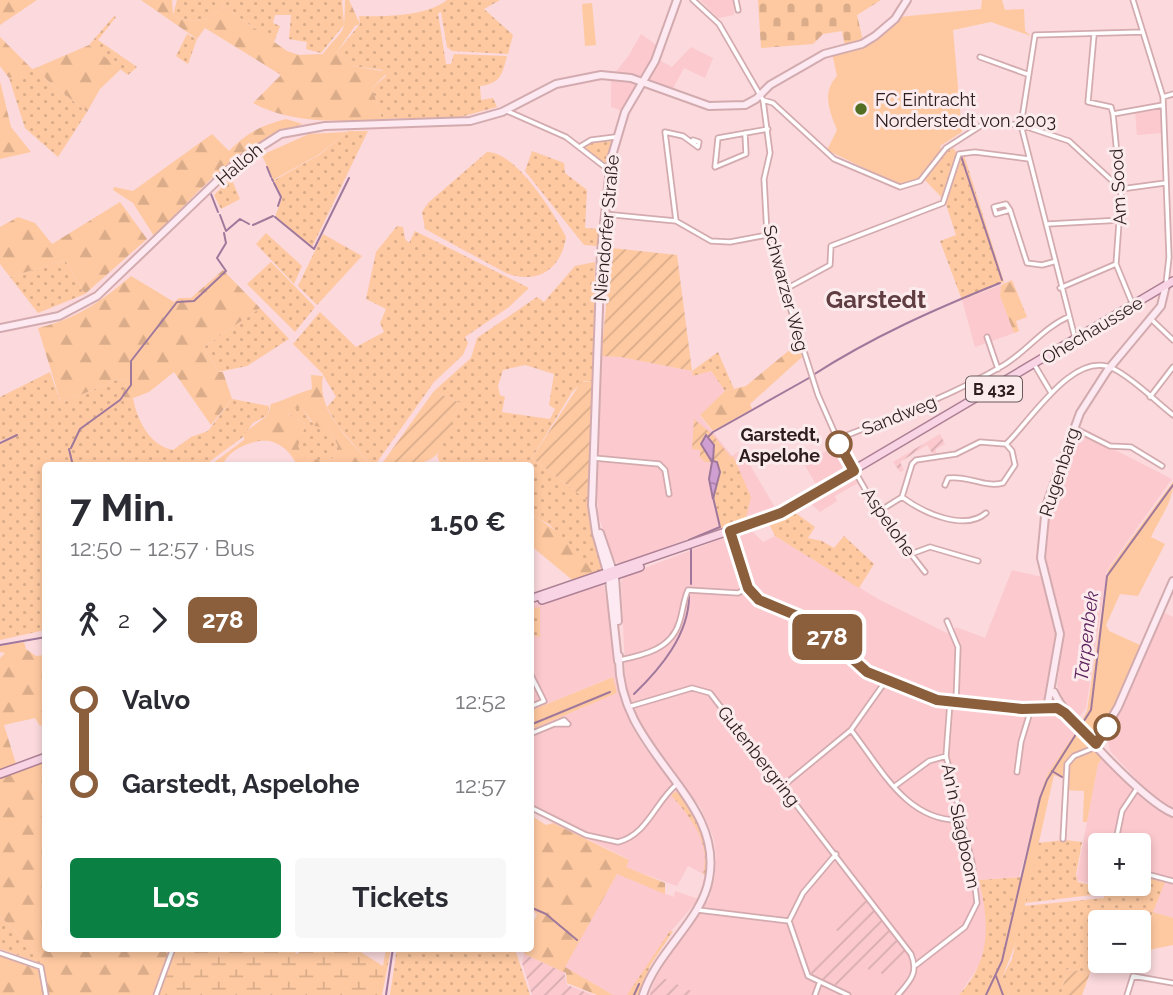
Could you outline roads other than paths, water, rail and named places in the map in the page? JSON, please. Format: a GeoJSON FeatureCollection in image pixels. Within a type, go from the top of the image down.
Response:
{"type":"FeatureCollection","features":[{"type":"Feature","properties":{"kind":"main road","name":"Niendorfer Straße"},"geometry":{"type":"LineString","coordinates":[[643,995],[658,961],[696,910],[709,881],[710,849],[702,821],[642,739],[628,707],[618,660],[611,575],[596,513],[594,458],[604,214],[615,137],[658,55],[677,0]]}},
{"type":"Feature","properties":{"kind":"main road","name":"Halloh"},"geometry":{"type":"LineString","coordinates":[[0,328],[38,322],[79,307],[112,284],[237,162],[281,134],[311,127],[455,123],[486,118],[554,85],[585,76],[617,76],[643,82],[690,101],[724,107],[750,104],[761,98],[771,85],[824,54],[862,44],[875,36],[895,19],[907,0]]}},
{"type":"Feature","properties":{"kind":"main road","name":"Ohechaussee"},"geometry":{"type":"LineString","coordinates":[[534,600],[611,575],[781,513],[1170,283]]}},
{"type":"Feature","properties":{"kind":"main road","name":"Rugenbarg"},"geometry":{"type":"LineString","coordinates":[[1170,283],[1164,302],[1149,317],[1111,367],[1073,427],[1046,506],[1040,540],[1043,575],[1057,613],[1060,634],[1051,685],[1053,703],[1138,787],[1158,805],[1173,813]]}},
{"type":"Feature","properties":{"kind":"main road"},"geometry":{"type":"LineString","coordinates":[[730,531],[748,588],[769,607],[812,622],[867,672],[885,682],[922,696],[953,702],[1034,709],[1053,703]]}},
{"type":"Feature","properties":{"kind":"main road"},"geometry":{"type":"LineString","coordinates":[[1096,745],[1118,707],[1173,581]]}},
{"type":"Feature","properties":{"kind":"main road"},"geometry":{"type":"LineString","coordinates":[[0,774],[42,758]]}},
{"type":"Feature","properties":{"kind":"street"},"geometry":{"type":"LineString","coordinates":[[693,0],[719,24],[761,98],[773,103],[834,159],[901,187],[920,181],[946,148],[985,123],[1021,125],[1069,141],[1121,189],[1166,183]]}},
{"type":"Feature","properties":{"kind":"street"},"geometry":{"type":"LineString","coordinates":[[736,0],[738,10]]}},
{"type":"Feature","properties":{"kind":"street"},"geometry":{"type":"LineString","coordinates":[[1133,0],[1163,97],[1170,283]]}},
{"type":"Feature","properties":{"kind":"street"},"geometry":{"type":"LineString","coordinates":[[1075,340],[1053,262],[1048,224],[1021,125],[1035,35],[1143,32]]}},
{"type":"Feature","properties":{"kind":"street","name":"Am Sood"},"geometry":{"type":"LineString","coordinates":[[1094,35],[1088,102],[1111,107],[1113,114],[1122,220],[1116,264]]}},
{"type":"Feature","properties":{"kind":"street"},"geometry":{"type":"LineString","coordinates":[[980,57],[1027,74]]}},
{"type":"Feature","properties":{"kind":"street"},"geometry":{"type":"LineString","coordinates":[[1163,97],[1173,94]]}},
{"type":"Feature","properties":{"kind":"street","name":"Schwarzer Weg"},"geometry":{"type":"LineString","coordinates":[[761,98],[770,153],[764,179],[767,235],[805,361],[837,439],[854,471]]}},
{"type":"Feature","properties":{"kind":"street"},"geometry":{"type":"LineString","coordinates":[[1113,114],[1163,105]]}},
{"type":"Feature","properties":{"kind":"street"},"geometry":{"type":"LineString","coordinates":[[506,109],[510,114],[581,146],[604,169],[610,171]]}},
{"type":"Feature","properties":{"kind":"street"},"geometry":{"type":"LineString","coordinates":[[745,133],[746,155],[715,167],[718,138],[745,133],[768,129]]}},
{"type":"Feature","properties":{"kind":"street"},"geometry":{"type":"LineString","coordinates":[[676,221],[665,132],[693,140]]}},
{"type":"Feature","properties":{"kind":"street"},"geometry":{"type":"LineString","coordinates":[[581,146],[591,140],[615,137]]}},
{"type":"Feature","properties":{"kind":"street"},"geometry":{"type":"LineString","coordinates":[[784,290],[830,265],[828,253],[831,246],[943,203],[959,154],[975,152],[1029,159]]}},
{"type":"Feature","properties":{"kind":"street"},"geometry":{"type":"LineString","coordinates":[[1010,210],[1027,262],[1042,265],[1053,262]]}},
{"type":"Feature","properties":{"kind":"street"},"geometry":{"type":"LineString","coordinates":[[604,214],[676,221],[711,241],[730,242],[767,235]]}},
{"type":"Feature","properties":{"kind":"street"},"geometry":{"type":"LineString","coordinates":[[1048,224],[1122,220]]}},
{"type":"Feature","properties":{"kind":"street"},"geometry":{"type":"LineString","coordinates":[[1060,288],[1116,264],[1133,305]]}},
{"type":"Feature","properties":{"kind":"street","name":"Sandweg"},"geometry":{"type":"LineString","coordinates":[[837,439],[932,403],[998,369],[1025,352],[1048,328],[1068,317]]}},
{"type":"Feature","properties":{"kind":"street"},"geometry":{"type":"LineString","coordinates":[[1149,317],[1173,340]]}},
{"type":"Feature","properties":{"kind":"street"},"geometry":{"type":"LineString","coordinates":[[987,337],[998,369]]}},
{"type":"Feature","properties":{"kind":"street"},"geometry":{"type":"LineString","coordinates":[[1034,364],[1051,391]]}},
{"type":"Feature","properties":{"kind":"street"},"geometry":{"type":"LineString","coordinates":[[1006,444],[1025,425],[1051,391],[1085,369],[1111,367],[1173,415]]}},
{"type":"Feature","properties":{"kind":"street"},"geometry":{"type":"LineString","coordinates":[[1150,397],[1173,367]]}},
{"type":"Feature","properties":{"kind":"street"},"geometry":{"type":"LineString","coordinates":[[1073,427],[1110,446],[1131,447],[1162,466]]}},
{"type":"Feature","properties":{"kind":"street"},"geometry":{"type":"LineString","coordinates":[[878,512],[902,497],[912,464],[916,460],[956,453],[980,443],[1006,444],[1012,451],[1015,465],[1003,483],[988,485],[958,477],[948,478],[945,485]]}},
{"type":"Feature","properties":{"kind":"street"},"geometry":{"type":"LineString","coordinates":[[594,458],[659,464],[665,470],[669,494]]}},
{"type":"Feature","properties":{"kind":"street","name":"Aspelohe"},"geometry":{"type":"LineString","coordinates":[[854,471],[878,512],[925,572]]}},
{"type":"Feature","properties":{"kind":"street"},"geometry":{"type":"LineString","coordinates":[[902,497],[931,513],[963,522],[977,521],[986,513]]}},
{"type":"Feature","properties":{"kind":"street"},"geometry":{"type":"LineString","coordinates":[[911,554],[930,547],[978,561]]}},
{"type":"Feature","properties":{"kind":"street"},"geometry":{"type":"LineString","coordinates":[[618,660],[646,654],[666,643],[679,624],[688,590],[738,593],[748,588]]}},
{"type":"Feature","properties":{"kind":"street"},"geometry":{"type":"LineString","coordinates":[[947,621],[958,648],[953,702]]}},
{"type":"Feature","properties":{"kind":"street"},"geometry":{"type":"LineString","coordinates":[[534,681],[544,701],[534,705]]}},
{"type":"Feature","properties":{"kind":"street"},"geometry":{"type":"LineString","coordinates":[[783,786],[851,730],[885,682]]}},
{"type":"Feature","properties":{"kind":"street","name":"Gutenbergring"},"geometry":{"type":"LineString","coordinates":[[628,707],[692,688],[706,691],[836,853],[916,965]]}},
{"type":"Feature","properties":{"kind":"street","name":"An'n Slagboom"},"geometry":{"type":"LineString","coordinates":[[916,965],[957,935],[974,912],[976,879],[946,756],[953,702]]}},
{"type":"Feature","properties":{"kind":"street"},"geometry":{"type":"LineString","coordinates":[[1017,772],[1021,742],[1034,709]]}},
{"type":"Feature","properties":{"kind":"street"},"geometry":{"type":"LineString","coordinates":[[534,732],[555,724]]}},
{"type":"Feature","properties":{"kind":"street"},"geometry":{"type":"LineString","coordinates":[[851,730],[910,805],[921,812],[962,820]]}},
{"type":"Feature","properties":{"kind":"street"},"geometry":{"type":"LineString","coordinates":[[1063,839],[1067,764],[1074,756],[1096,745]]}},
{"type":"Feature","properties":{"kind":"street"},"geometry":{"type":"LineString","coordinates":[[895,786],[929,761],[946,756]]}},
{"type":"Feature","properties":{"kind":"street"},"geometry":{"type":"LineString","coordinates":[[534,809],[586,835],[618,842],[643,828],[664,796],[677,784]]}},
{"type":"Feature","properties":{"kind":"street"},"geometry":{"type":"LineString","coordinates":[[1117,833],[1122,811],[1138,787]]}},
{"type":"Feature","properties":{"kind":"street"},"geometry":{"type":"LineString","coordinates":[[836,853],[803,893],[789,921],[805,972],[819,984],[848,995]]}},
{"type":"Feature","properties":{"kind":"street"},"geometry":{"type":"LineString","coordinates":[[1151,875],[1173,881]]}},
{"type":"Feature","properties":{"kind":"street"},"geometry":{"type":"LineString","coordinates":[[696,910],[789,921]]}},
{"type":"Feature","properties":{"kind":"street"},"geometry":{"type":"LineString","coordinates":[[156,995],[172,952]]}},
{"type":"Feature","properties":{"kind":"street"},"geometry":{"type":"LineString","coordinates":[[0,953],[41,967],[46,995]]}},
{"type":"Feature","properties":{"kind":"street"},"geometry":{"type":"LineString","coordinates":[[898,995],[912,980],[916,965]]}},
{"type":"Feature","properties":{"kind":"street"},"geometry":{"type":"LineString","coordinates":[[1127,995],[1133,976],[1173,983]]}},
{"type":"Feature","properties":{"kind":"street"},"geometry":{"type":"LineString","coordinates":[[815,995],[819,984]]}},
{"type":"Feature","properties":{"kind":"water"},"geometry":{"type":"Polygon","coordinates":[[[706,435],[714,445],[713,461],[717,462],[720,472],[713,499],[709,479],[712,462],[701,444],[706,435]]]}},
{"type":"Feature","properties":{"kind":"waterway"},"geometry":{"type":"LineString","coordinates":[[961,156],[1002,280]]}},
{"type":"Feature","properties":{"kind":"waterway"},"geometry":{"type":"LineString","coordinates":[[267,167],[271,177]]}},
{"type":"Feature","properties":{"kind":"waterway"},"geometry":{"type":"LineString","coordinates":[[275,217],[314,249],[349,178]]}},
{"type":"Feature","properties":{"kind":"waterway"},"geometry":{"type":"LineString","coordinates":[[274,183],[281,197],[278,206]]}},
{"type":"Feature","properties":{"kind":"waterway"},"geometry":{"type":"LineString","coordinates":[[211,194],[218,212]]}},
{"type":"Feature","properties":{"kind":"waterway"},"geometry":{"type":"LineString","coordinates":[[220,215],[226,231],[240,219],[249,224]]}},
{"type":"Feature","properties":{"kind":"waterway"},"geometry":{"type":"LineString","coordinates":[[253,225],[273,216]]}},
{"type":"Feature","properties":{"kind":"waterway"},"geometry":{"type":"LineString","coordinates":[[71,448],[80,429],[120,400],[131,385],[131,361],[177,302],[194,301],[226,271],[217,258],[226,243],[224,233]]}},
{"type":"Feature","properties":{"kind":"waterway"},"geometry":{"type":"LineString","coordinates":[[813,375],[904,324],[1000,283]]}},
{"type":"Feature","properties":{"kind":"waterway"},"geometry":{"type":"LineString","coordinates":[[708,437],[809,378]]}},
{"type":"Feature","properties":{"kind":"waterway"},"geometry":{"type":"LineString","coordinates":[[0,443],[17,435]]}},
{"type":"Feature","properties":{"kind":"waterway"},"geometry":{"type":"LineString","coordinates":[[69,449],[72,462]]}},
{"type":"Feature","properties":{"kind":"waterway","name":"Tarpenbek"},"geometry":{"type":"LineString","coordinates":[[1082,724],[1091,710],[1107,576],[1173,485]]}},
{"type":"Feature","properties":{"kind":"waterway"},"geometry":{"type":"LineString","coordinates":[[689,540],[720,527],[713,497]]}},
{"type":"Feature","properties":{"kind":"waterway"},"geometry":{"type":"LineString","coordinates":[[691,549],[691,584]]}},
{"type":"Feature","properties":{"kind":"waterway"},"geometry":{"type":"LineString","coordinates":[[634,694],[654,674],[678,638],[688,610],[689,596]]}},
{"type":"Feature","properties":{"kind":"waterway"},"geometry":{"type":"LineString","coordinates":[[0,645],[42,638]]}},
{"type":"Feature","properties":{"kind":"waterway"},"geometry":{"type":"LineString","coordinates":[[534,723],[610,692]]}},
{"type":"Feature","properties":{"kind":"waterway","name":"Tarpenbek"},"geometry":{"type":"LineString","coordinates":[[986,995],[1002,961],[1040,798],[1047,780],[1078,731]]}},
{"type":"Feature","properties":{"kind":"waterway"},"geometry":{"type":"LineString","coordinates":[[1052,771],[1062,777]]}},
{"type":"Feature","properties":{"kind":"waterway"},"geometry":{"type":"LineString","coordinates":[[534,909],[546,914],[577,940]]}},
{"type":"Feature","properties":{"kind":"waterway"},"geometry":{"type":"LineString","coordinates":[[386,995],[392,952]]}},
{"type":"Feature","properties":{"kind":"waterway","name":"Tarpenbek"},"geometry":{"type":"LineString","coordinates":[[996,976],[1003,995]]}},
{"type":"Feature","properties":{"kind":"waterway"},"geometry":{"type":"LineString","coordinates":[[634,995],[639,984]]}},
{"type":"Feature","properties":{"kind":"place","name":"FC Eintracht Norderstedt von 2003"},"geometry":{"type":"Point","coordinates":[861,109]}},
{"type":"Feature","properties":{"kind":"place","name":"Garstedt, Aspelohe"},"geometry":{"type":"Point","coordinates":[839,444]}},
{"type":"Feature","properties":{"kind":"district","name":"Garstedt"},"geometry":{"type":"Point","coordinates":[876,299]}}]}
